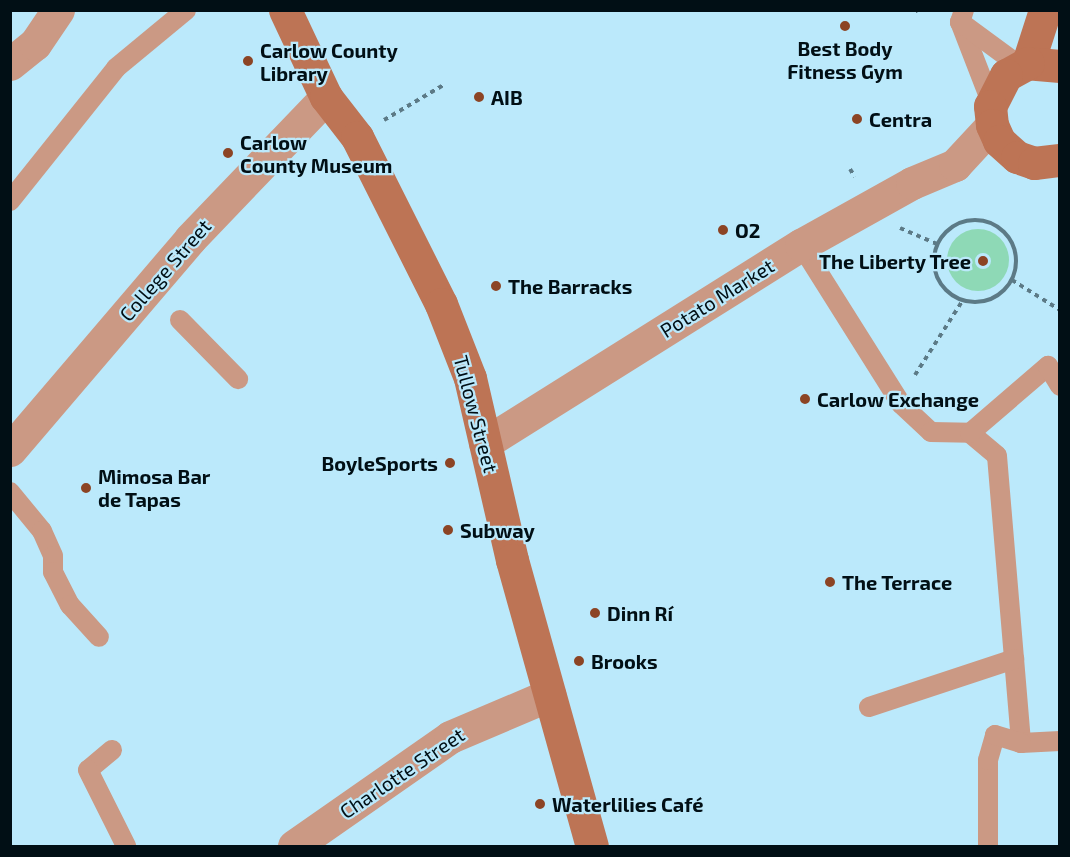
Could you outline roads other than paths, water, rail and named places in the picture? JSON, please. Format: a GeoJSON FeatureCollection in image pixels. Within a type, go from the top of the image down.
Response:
{"type":"FeatureCollection","features":[{"type":"Feature","properties":{"kind":"main road","name":"Tullow Street"},"geometry":{"type":"LineString","coordinates":[[285,10],[326,97],[357,137],[441,304],[470,378],[549,694],[592,846]]}},
{"type":"Feature","properties":{"kind":"main road"},"geometry":{"type":"LineString","coordinates":[[1045,10],[1036,65],[1006,75],[991,113],[999,141],[1045,165]]}},
{"type":"Feature","properties":{"kind":"street"},"geometry":{"type":"LineString","coordinates":[[10,64],[35,44],[58,10]]}},
{"type":"Feature","properties":{"kind":"street","name":"College Street"},"geometry":{"type":"LineString","coordinates":[[10,450],[326,97]]}},
{"type":"Feature","properties":{"kind":"street","name":"Potato Market"},"geometry":{"type":"LineString","coordinates":[[955,165],[991,113]]}},
{"type":"Feature","properties":{"kind":"street","name":"Potato Market"},"geometry":{"type":"LineString","coordinates":[[485,443],[801,246],[912,183],[955,165],[1045,165]]}},
{"type":"Feature","properties":{"kind":"street","name":"Charlotte Street"},"geometry":{"type":"LineString","coordinates":[[294,846],[450,737],[549,694]]}},
{"type":"Feature","properties":{"kind":"lane"},"geometry":{"type":"LineString","coordinates":[[10,201],[116,68],[186,10]]}},
{"type":"Feature","properties":{"kind":"lane"},"geometry":{"type":"LineString","coordinates":[[959,14],[1036,65]]}},
{"type":"Feature","properties":{"kind":"lane"},"geometry":{"type":"LineString","coordinates":[[959,14],[991,113]]}},
{"type":"Feature","properties":{"kind":"lane"},"geometry":{"type":"LineString","coordinates":[[801,246],[901,404],[931,432],[970,433],[997,456],[1022,743]]}},
{"type":"Feature","properties":{"kind":"lane"},"geometry":{"type":"LineString","coordinates":[[180,320],[238,379]]}},
{"type":"Feature","properties":{"kind":"lane"},"geometry":{"type":"LineString","coordinates":[[970,433],[1048,366],[1059,386]]}},
{"type":"Feature","properties":{"kind":"lane"},"geometry":{"type":"LineString","coordinates":[[10,492],[42,531],[53,556],[53,572],[70,604],[99,637]]}},
{"type":"Feature","properties":{"kind":"lane"},"geometry":{"type":"LineString","coordinates":[[869,706],[1014,659]]}},
{"type":"Feature","properties":{"kind":"lane"},"geometry":{"type":"LineString","coordinates":[[988,846],[988,760],[995,735],[1022,743],[1059,741]]}},
{"type":"Feature","properties":{"kind":"lane"},"geometry":{"type":"LineString","coordinates":[[112,750],[88,770],[126,846]]}},
{"type":"Feature","properties":{"kind":"place","name":"Best Body Fitness Gym"},"geometry":{"type":"Point","coordinates":[845,26]}},
{"type":"Feature","properties":{"kind":"place","name":"Carlow County Library"},"geometry":{"type":"Point","coordinates":[248,61]}},
{"type":"Feature","properties":{"kind":"place","name":"AIB"},"geometry":{"type":"Point","coordinates":[479,97]}},
{"type":"Feature","properties":{"kind":"place","name":"Centra"},"geometry":{"type":"Point","coordinates":[857,119]}},
{"type":"Feature","properties":{"kind":"place","name":"Carlow County Museum"},"geometry":{"type":"Point","coordinates":[228,153]}},
{"type":"Feature","properties":{"kind":"place","name":"O2"},"geometry":{"type":"Point","coordinates":[723,230]}},
{"type":"Feature","properties":{"kind":"place","name":"The Liberty Tree"},"geometry":{"type":"Point","coordinates":[983,261]}},
{"type":"Feature","properties":{"kind":"place","name":"The Barracks"},"geometry":{"type":"Point","coordinates":[496,286]}},
{"type":"Feature","properties":{"kind":"place","name":"Carlow Exchange"},"geometry":{"type":"Point","coordinates":[805,399]}},
{"type":"Feature","properties":{"kind":"place","name":"BoyleSports"},"geometry":{"type":"Point","coordinates":[450,463]}},
{"type":"Feature","properties":{"kind":"place","name":"Mimosa Bar de Tapas"},"geometry":{"type":"Point","coordinates":[86,488]}},
{"type":"Feature","properties":{"kind":"place","name":"Subway"},"geometry":{"type":"Point","coordinates":[448,530]}},
{"type":"Feature","properties":{"kind":"place","name":"The Terrace"},"geometry":{"type":"Point","coordinates":[830,582]}},
{"type":"Feature","properties":{"kind":"place","name":"Dinn Rí"},"geometry":{"type":"Point","coordinates":[595,613]}},
{"type":"Feature","properties":{"kind":"place","name":"Brooks"},"geometry":{"type":"Point","coordinates":[579,661]}},
{"type":"Feature","properties":{"kind":"place","name":"Waterlilies Café"},"geometry":{"type":"Point","coordinates":[540,804]}}]}
